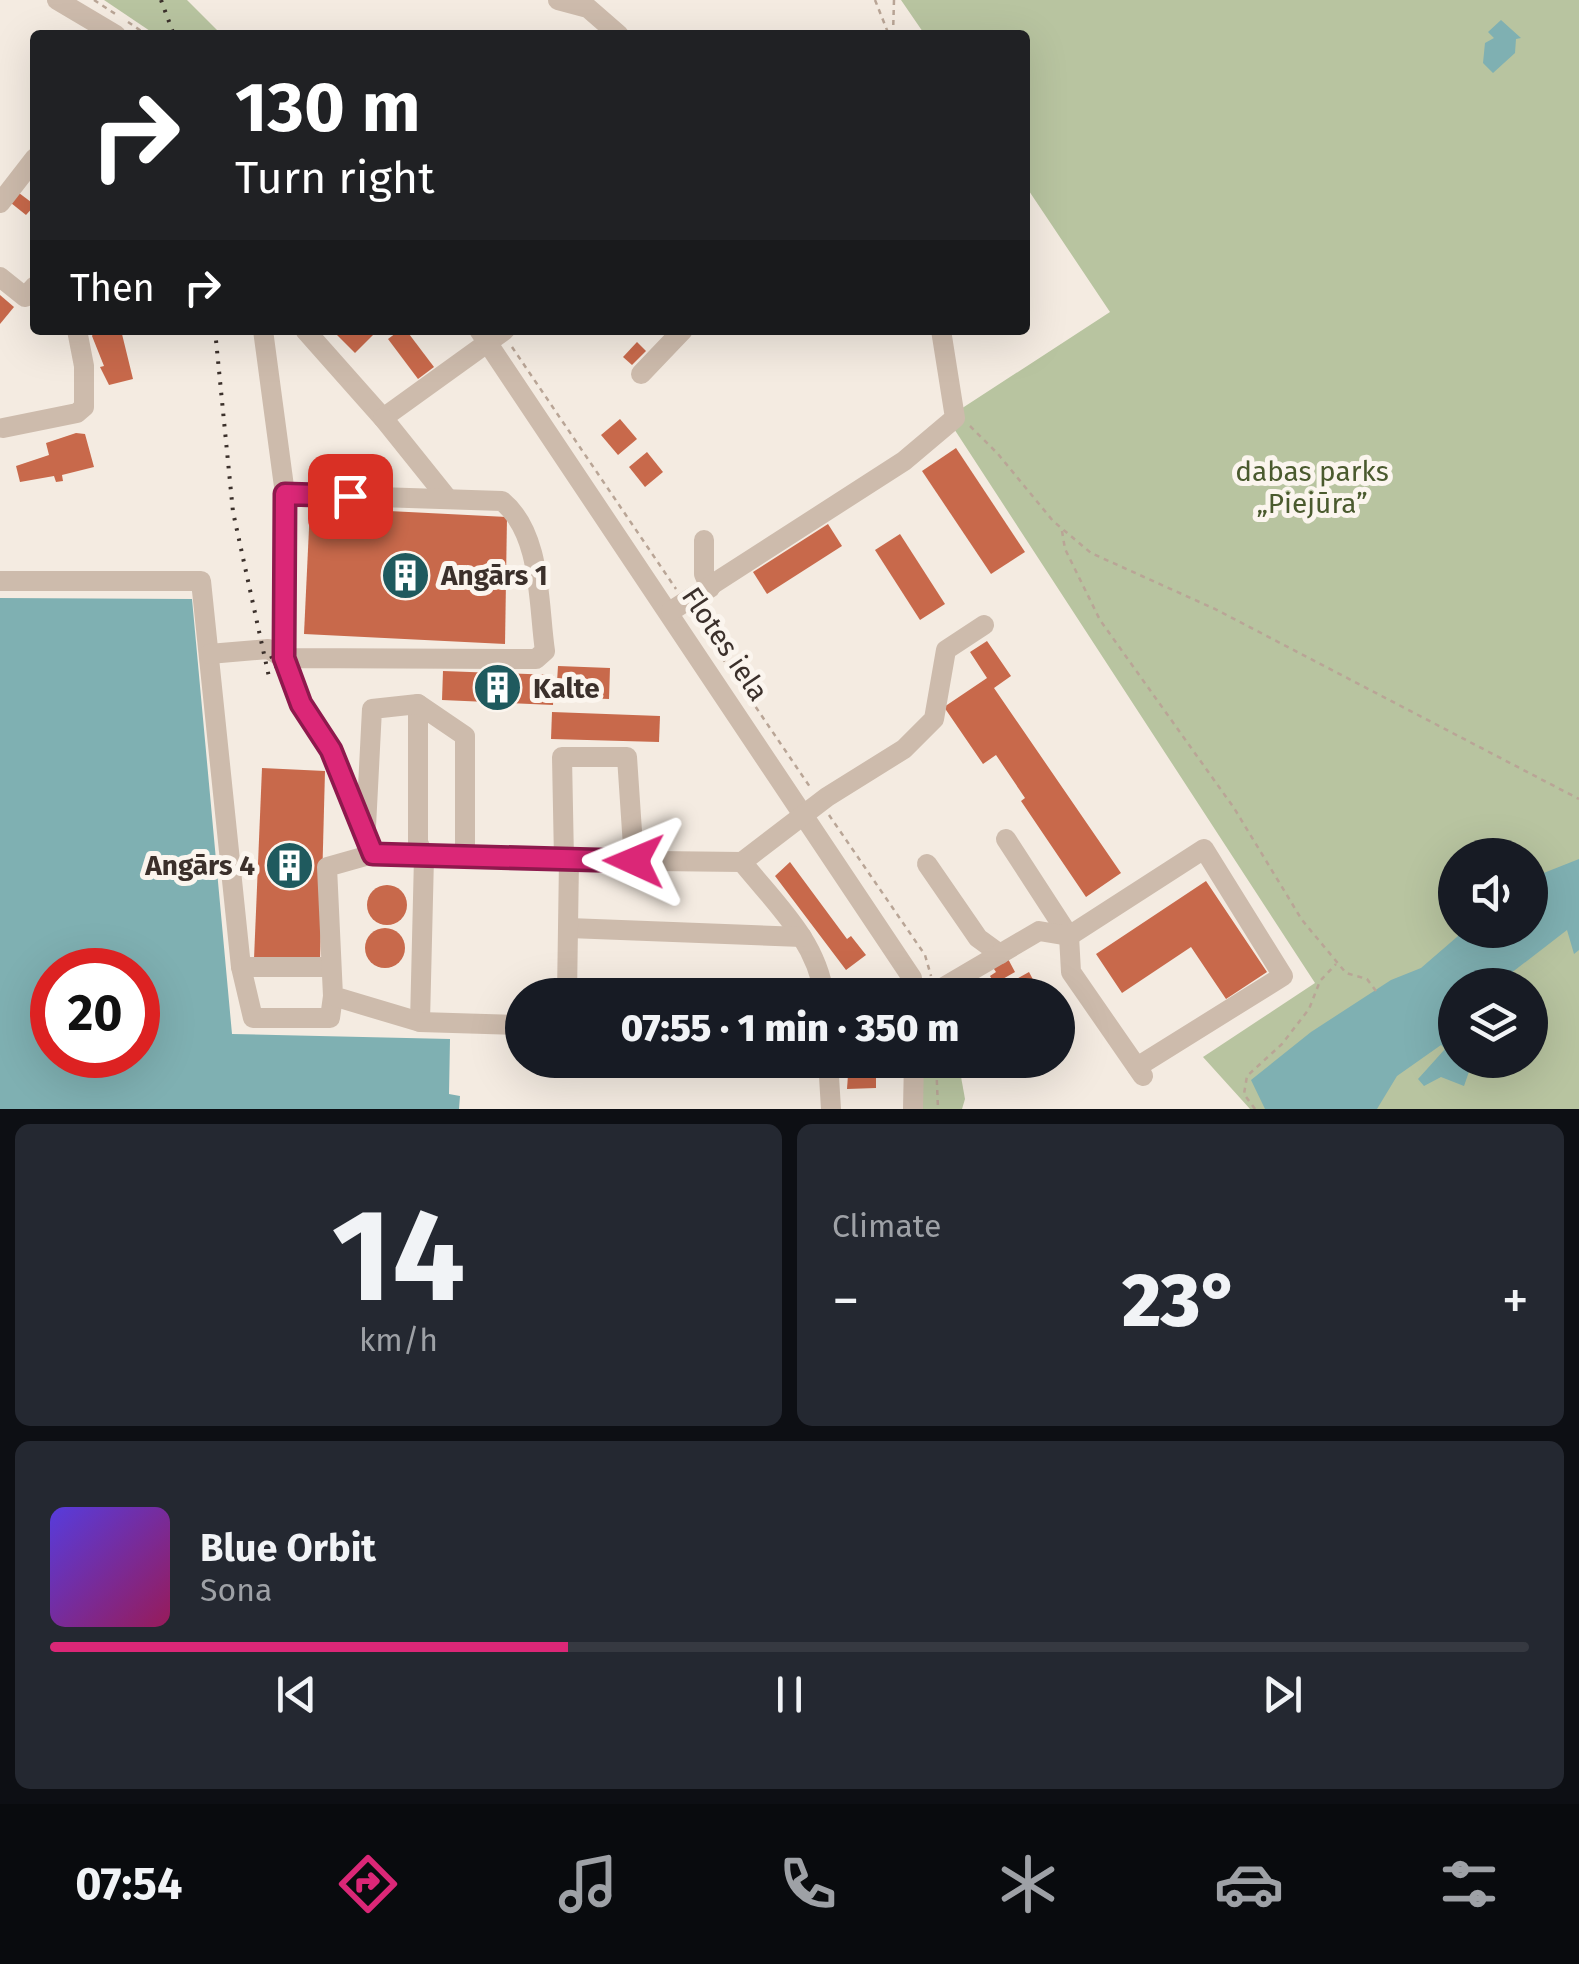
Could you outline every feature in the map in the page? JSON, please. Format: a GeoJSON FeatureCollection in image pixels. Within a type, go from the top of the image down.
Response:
{"type":"FeatureCollection","features":[{"type":"Feature","properties":{"kind":"street"},"geometry":{"type":"LineString","coordinates":[[57,0],[108,30]]}},
{"type":"Feature","properties":{"kind":"street"},"geometry":{"type":"LineString","coordinates":[[558,0],[588,8],[613,30]]}},
{"type":"Feature","properties":{"kind":"street"},"geometry":{"type":"LineString","coordinates":[[1,202],[30,164]]}},
{"type":"Feature","properties":{"kind":"street"},"geometry":{"type":"LineString","coordinates":[[0,277],[25,297],[30,292]]}},
{"type":"Feature","properties":{"kind":"street"},"geometry":{"type":"LineString","coordinates":[[3,428],[77,414],[84,407],[84,366],[77,335]]}},
{"type":"Feature","properties":{"kind":"street"},"geometry":{"type":"LineString","coordinates":[[265,335],[285,494],[284,658],[301,704],[331,750],[373,854]]}},
{"type":"Feature","properties":{"kind":"street"},"geometry":{"type":"LineString","coordinates":[[310,335],[448,500]]}},
{"type":"Feature","properties":{"kind":"street"},"geometry":{"type":"LineString","coordinates":[[383,418],[493,335]]}},
{"type":"Feature","properties":{"kind":"street","name":"Flotes iela"},"geometry":{"type":"LineString","coordinates":[[495,335],[813,808],[912,978]]}},
{"type":"Feature","properties":{"kind":"street"},"geometry":{"type":"LineString","coordinates":[[641,374],[679,335]]}},
{"type":"Feature","properties":{"kind":"street"},"geometry":{"type":"LineString","coordinates":[[678,607],[904,461],[955,418],[943,335]]}},
{"type":"Feature","properties":{"kind":"street"},"geometry":{"type":"LineString","coordinates":[[209,654],[268,649],[284,658],[536,660],[545,651],[527,530],[502,501],[285,494]]}},
{"type":"Feature","properties":{"kind":"street"},"geometry":{"type":"LineString","coordinates":[[704,540],[704,574],[710,588]]}},
{"type":"Feature","properties":{"kind":"street"},"geometry":{"type":"LineString","coordinates":[[0,581],[201,581],[241,968],[253,1018],[330,1018],[333,996],[327,867],[373,854],[742,862],[813,808],[904,749],[934,719],[946,650],[984,625]]}},
{"type":"Feature","properties":{"kind":"street"},"geometry":{"type":"LineString","coordinates":[[366,834],[372,709],[418,704],[465,736],[464,858]]}},
{"type":"Feature","properties":{"kind":"street"},"geometry":{"type":"LineString","coordinates":[[418,704],[418,842],[424,857],[420,1022]]}},
{"type":"Feature","properties":{"kind":"street"},"geometry":{"type":"LineString","coordinates":[[568,978],[562,757],[627,757],[634,861]]}},
{"type":"Feature","properties":{"kind":"street"},"geometry":{"type":"LineString","coordinates":[[959,978],[1039,931],[1069,936],[1204,849],[1283,976],[1140,1072],[1072,972],[1069,936],[1006,839]]}},
{"type":"Feature","properties":{"kind":"street"},"geometry":{"type":"LineString","coordinates":[[742,862],[802,936],[821,978]]}},
{"type":"Feature","properties":{"kind":"street"},"geometry":{"type":"LineString","coordinates":[[928,864],[978,938],[1000,954]]}},
{"type":"Feature","properties":{"kind":"street"},"geometry":{"type":"LineString","coordinates":[[569,928],[802,936]]}},
{"type":"Feature","properties":{"kind":"street"},"geometry":{"type":"LineString","coordinates":[[241,968],[332,966]]}},
{"type":"Feature","properties":{"kind":"street"},"geometry":{"type":"LineString","coordinates":[[333,996],[420,1022],[505,1025]]}},
{"type":"Feature","properties":{"kind":"street"},"geometry":{"type":"LineString","coordinates":[[829,1078],[831,1109]]}},
{"type":"Feature","properties":{"kind":"street"},"geometry":{"type":"LineString","coordinates":[[913,1109],[914,1078]]}},
{"type":"Feature","properties":{"kind":"path"},"geometry":{"type":"LineString","coordinates":[[875,0],[889,30]]}},
{"type":"Feature","properties":{"kind":"path"},"geometry":{"type":"LineString","coordinates":[[891,30],[894,0]]}},
{"type":"Feature","properties":{"kind":"path"},"geometry":{"type":"LineString","coordinates":[[495,335],[813,808],[924,955],[930,978]]}},
{"type":"Feature","properties":{"kind":"path"},"geometry":{"type":"LineString","coordinates":[[955,418],[986,440],[1062,530],[1110,562],[1215,609],[1579,799]]}},
{"type":"Feature","properties":{"kind":"path"},"geometry":{"type":"LineString","coordinates":[[1062,530],[1065,549],[1100,620],[1234,808],[1302,920],[1346,973],[1368,979],[1376,991]]}},
{"type":"Feature","properties":{"kind":"path"},"geometry":{"type":"LineString","coordinates":[[1255,1109],[1244,1094],[1247,1076],[1282,1044],[1310,1009],[1320,981],[1337,963]]}},
{"type":"Feature","properties":{"kind":"path"},"geometry":{"type":"LineString","coordinates":[[937,1078],[938,1109]]}},
{"type":"Feature","properties":{"kind":"green space"},"geometry":{"type":"Polygon","coordinates":[[[104,0],[187,0],[217,30],[149,30],[104,0]]]}},
{"type":"Feature","properties":{"kind":"green space","name":"dabas parks „Piejūra”"},"geometry":{"type":"Polygon","coordinates":[[[901,0],[1579,0],[1579,1109],[1250,1109],[1203,1057],[1315,983],[947,418],[1110,312],[1030,192],[1030,30],[922,30],[901,0]]]}},
{"type":"Feature","properties":{"kind":"green space"},"geometry":{"type":"Polygon","coordinates":[[[921,1078],[961,1078],[965,1099],[962,1109],[923,1109],[921,1078]]]}},
{"type":"Feature","properties":{"kind":"water"},"geometry":{"type":"Polygon","coordinates":[[[1501,20],[1521,38],[1516,39],[1515,53],[1493,73],[1483,63],[1485,43],[1494,38],[1488,32],[1501,20]]]}},
{"type":"Feature","properties":{"kind":"water"},"geometry":{"type":"Polygon","coordinates":[[[0,598],[192,599],[232,1034],[450,1039],[449,1094],[460,1096],[459,1109],[0,1109],[0,598]]]}},
{"type":"Feature","properties":{"kind":"water"},"geometry":{"type":"Polygon","coordinates":[[[1579,859],[1579,950],[1574,954],[1567,930],[1548,945],[1548,871],[1579,859]]]}},
{"type":"Feature","properties":{"kind":"water"},"geometry":{"type":"Polygon","coordinates":[[[1444,948],[1544,948],[1518,968],[1438,968],[1438,1047],[1397,1076],[1377,1109],[1265,1109],[1251,1080],[1311,1032],[1391,980],[1421,968],[1444,948]]]}},
{"type":"Feature","properties":{"kind":"water"},"geometry":{"type":"Polygon","coordinates":[[[1438,1057],[1439,1078],[1424,1086],[1418,1079],[1438,1057]]]}},
{"type":"Feature","properties":{"kind":"water"},"geometry":{"type":"Polygon","coordinates":[[[1444,1078],[1467,1078],[1464,1086],[1444,1078]]]}},
{"type":"Feature","properties":{"kind":"building"},"geometry":{"type":"Polygon","coordinates":[[[19,193],[30,201],[30,211],[26,215],[11,203],[19,193]]]}},
{"type":"Feature","properties":{"kind":"building"},"geometry":{"type":"Polygon","coordinates":[[[0,295],[14,307],[0,324],[0,295]]]}},
{"type":"Feature","properties":{"kind":"building"},"geometry":{"type":"Polygon","coordinates":[[[122,335],[133,379],[109,385],[92,336],[122,335]]]}},
{"type":"Feature","properties":{"kind":"building"},"geometry":{"type":"Polygon","coordinates":[[[337,335],[373,335],[355,353],[337,335]]]}},
{"type":"Feature","properties":{"kind":"building"},"geometry":{"type":"Polygon","coordinates":[[[410,335],[434,367],[418,379],[388,339],[410,335]]]}},
{"type":"Feature","properties":{"kind":"building"},"geometry":{"type":"Polygon","coordinates":[[[637,342],[646,351],[632,365],[623,357],[637,342]]]}},
{"type":"Feature","properties":{"kind":"building"},"geometry":{"type":"Polygon","coordinates":[[[620,419],[637,439],[618,455],[601,435],[620,419]]]}},
{"type":"Feature","properties":{"kind":"building"},"geometry":{"type":"Polygon","coordinates":[[[85,434],[94,467],[62,475],[63,481],[56,482],[54,476],[20,482],[16,466],[49,455],[46,443],[85,434]]]}},
{"type":"Feature","properties":{"kind":"building"},"geometry":{"type":"Polygon","coordinates":[[[956,448],[1025,552],[991,574],[922,471],[956,448]]]}},
{"type":"Feature","properties":{"kind":"building"},"geometry":{"type":"Polygon","coordinates":[[[647,452],[663,472],[645,487],[629,467],[647,452]]]}},
{"type":"Feature","properties":{"kind":"building","name":"Angārs 1"},"geometry":{"type":"Polygon","coordinates":[[[310,507],[507,517],[505,644],[304,634],[310,507]]]}},
{"type":"Feature","properties":{"kind":"building"},"geometry":{"type":"Polygon","coordinates":[[[828,524],[842,546],[767,594],[753,572],[828,524]]]}},
{"type":"Feature","properties":{"kind":"building"},"geometry":{"type":"Polygon","coordinates":[[[900,534],[945,604],[920,620],[875,550],[900,534]]]}},
{"type":"Feature","properties":{"kind":"building"},"geometry":{"type":"Polygon","coordinates":[[[987,641],[1011,676],[994,688],[1121,873],[1086,897],[1021,801],[1025,798],[996,755],[983,764],[944,707],[987,678],[970,652],[987,641]]]}},
{"type":"Feature","properties":{"kind":"building"},"geometry":{"type":"Polygon","coordinates":[[[558,666],[610,668],[609,699],[556,697],[558,666]]]}},
{"type":"Feature","properties":{"kind":"building","name":"Kalte"},"geometry":{"type":"Polygon","coordinates":[[[443,671],[554,675],[553,705],[442,700],[443,671]]]}},
{"type":"Feature","properties":{"kind":"building"},"geometry":{"type":"Polygon","coordinates":[[[552,712],[660,716],[659,742],[551,739],[552,712]]]}},
{"type":"Feature","properties":{"kind":"building","name":"Angārs 4"},"geometry":{"type":"Polygon","coordinates":[[[262,768],[325,771],[320,960],[254,959],[262,768]]]}},
{"type":"Feature","properties":{"kind":"building"},"geometry":{"type":"Polygon","coordinates":[[[790,862],[847,939],[851,936],[866,955],[846,970],[775,876],[790,862]]]}},
{"type":"Feature","properties":{"kind":"building"},"geometry":{"type":"Polygon","coordinates":[[[1206,881],[1267,972],[1226,999],[1191,947],[1122,993],[1096,954],[1206,881]]]}},
{"type":"Feature","properties":{"kind":"building"},"geometry":{"type":"Polygon","coordinates":[[[387,885],[401,891],[407,905],[401,919],[387,925],[373,919],[367,905],[373,891],[387,885]]]}},
{"type":"Feature","properties":{"kind":"building"},"geometry":{"type":"Polygon","coordinates":[[[385,928],[399,934],[405,948],[399,962],[385,968],[371,962],[365,948],[371,934],[385,928]]]}},
{"type":"Feature","properties":{"kind":"building"},"geometry":{"type":"Polygon","coordinates":[[[1007,957],[1015,972],[1004,978],[991,978],[996,972],[992,966],[1007,957]]]}},
{"type":"Feature","properties":{"kind":"building"},"geometry":{"type":"Polygon","coordinates":[[[848,1078],[876,1078],[876,1088],[847,1089],[848,1078]]]}},
{"type":"Feature","properties":{"kind":"railway"},"geometry":{"type":"LineString","coordinates":[[161,0],[172,30]]}},
{"type":"Feature","properties":{"kind":"railway"},"geometry":{"type":"LineString","coordinates":[[215,335],[233,512],[269,677]]}},
{"type":"Feature","properties":{"kind":"railway"},"geometry":{"type":"LineString","coordinates":[[271,656],[324,749],[338,782]]}},
{"type":"Feature","properties":{"kind":"place","name":"Angārs 1"},"geometry":{"type":"Point","coordinates":[406,575]}},
{"type":"Feature","properties":{"kind":"place","name":"Kalte"},"geometry":{"type":"Point","coordinates":[498,688]}},
{"type":"Feature","properties":{"kind":"place","name":"Angārs 4"},"geometry":{"type":"Point","coordinates":[290,865]}},
{"type":"Feature","properties":{"kind":"route"},"geometry":{"type":"LineString","coordinates":[[350,496],[285,494],[284,658],[301,704],[331,750],[373,854],[634,861]]}}]}
